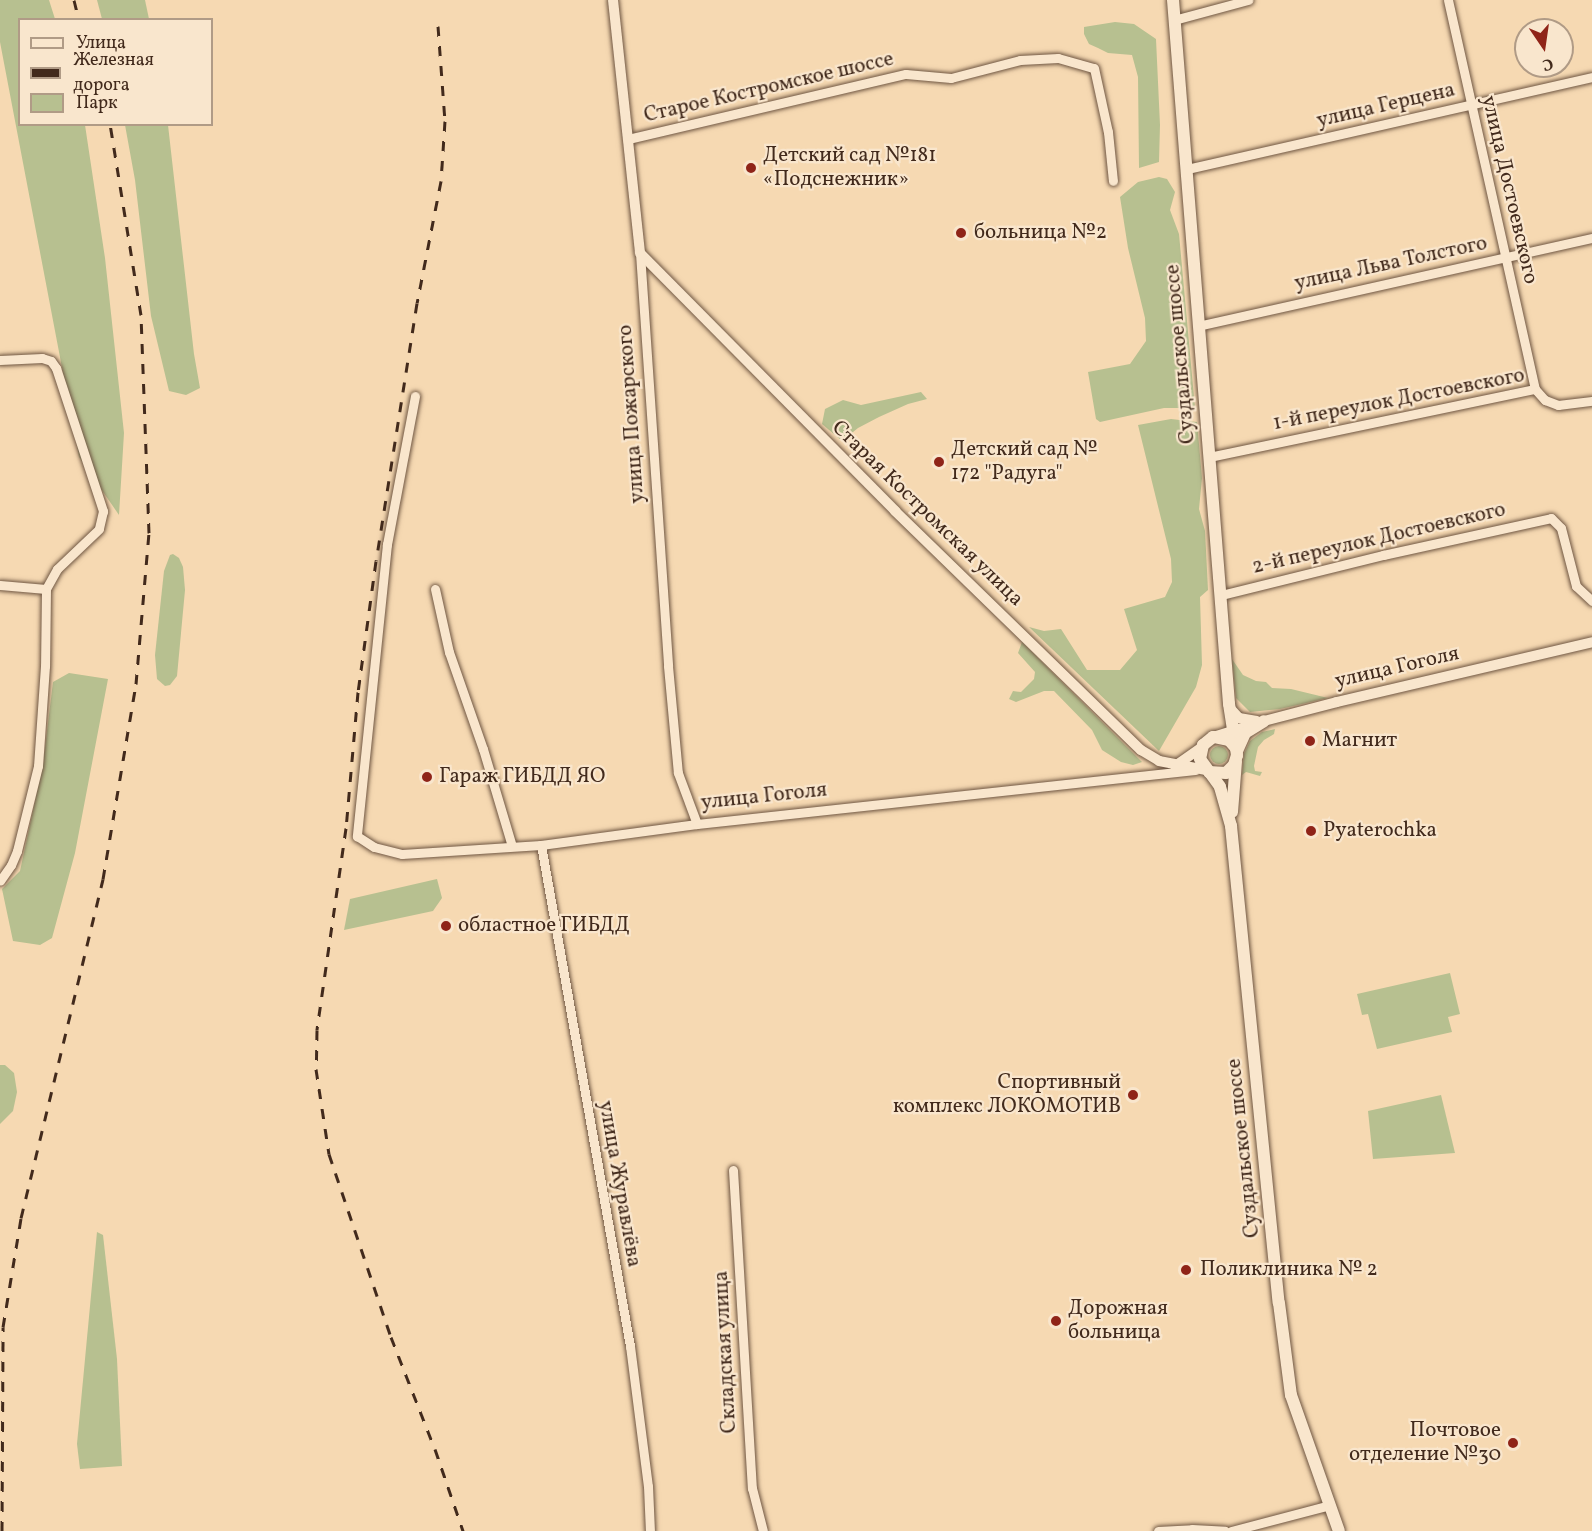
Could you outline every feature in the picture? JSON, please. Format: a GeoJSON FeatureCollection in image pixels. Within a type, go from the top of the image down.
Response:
{"type":"FeatureCollection","features":[{"type":"Feature","properties":{"kind":"main road","name":"Суздальское шоссе"},"geometry":{"type":"LineString","coordinates":[[1173,0],[1229,705],[1236,753],[1231,826]]}},
{"type":"Feature","properties":{"kind":"main road","name":"Суздальское шоссе"},"geometry":{"type":"LineString","coordinates":[[1213,737],[1229,705]]}},
{"type":"Feature","properties":{"kind":"main road"},"geometry":{"type":"LineString","coordinates":[[1236,753],[1229,740],[1213,737],[1202,747],[1200,759],[1206,771],[1226,773],[1231,769],[1236,753],[1240,740],[1245,733],[1264,721]]}},
{"type":"Feature","properties":{"kind":"main road","name":"Суздальское шоссе"},"geometry":{"type":"LineString","coordinates":[[1206,771],[1224,795],[1231,826],[1266,1184],[1291,1395],[1339,1531]]}},
{"type":"Feature","properties":{"kind":"street","name":"улица Пожарского"},"geometry":{"type":"LineString","coordinates":[[613,0],[640,253],[668,666],[678,773],[697,824]]}},
{"type":"Feature","properties":{"kind":"street"},"geometry":{"type":"LineString","coordinates":[[1174,20],[1248,0]]}},
{"type":"Feature","properties":{"kind":"street","name":"улица Достоевского"},"geometry":{"type":"LineString","coordinates":[[1448,0],[1535,389]]}},
{"type":"Feature","properties":{"kind":"street","name":"Старое Костромское шоссе"},"geometry":{"type":"LineString","coordinates":[[628,139],[906,74],[951,78],[1020,60],[1058,58],[1094,68],[1108,132],[1113,181]]}},
{"type":"Feature","properties":{"kind":"street","name":"улица Герцена"},"geometry":{"type":"LineString","coordinates":[[1187,169],[1592,77]]}},
{"type":"Feature","properties":{"kind":"street","name":"улица Льва Толстого"},"geometry":{"type":"LineString","coordinates":[[1198,326],[1592,238]]}},
{"type":"Feature","properties":{"kind":"street","name":"Старая Костромская улица"},"geometry":{"type":"LineString","coordinates":[[640,253],[895,511],[1141,750],[1154,759],[1175,766],[1206,771]]}},
{"type":"Feature","properties":{"kind":"street"},"geometry":{"type":"LineString","coordinates":[[0,360],[35,358],[51,362],[56,368],[103,511],[99,529],[57,569],[46,589],[45,666],[38,766],[16,851],[11,865],[0,881]]}},
{"type":"Feature","properties":{"kind":"street","name":"1-й переулок Достоевского"},"geometry":{"type":"LineString","coordinates":[[1209,457],[1535,389],[1545,400],[1558,405],[1592,401]]}},
{"type":"Feature","properties":{"kind":"street","name":"улица Гоголя"},"geometry":{"type":"LineString","coordinates":[[415,396],[387,544],[357,836],[374,847],[402,854],[541,844],[697,824],[1206,771]]}},
{"type":"Feature","properties":{"kind":"street","name":"2-й переулок Достоевского"},"geometry":{"type":"LineString","coordinates":[[1221,595],[1546,518],[1559,523],[1576,586],[1592,601]]}},
{"type":"Feature","properties":{"kind":"street"},"geometry":{"type":"LineString","coordinates":[[0,585],[46,589]]}},
{"type":"Feature","properties":{"kind":"street"},"geometry":{"type":"LineString","coordinates":[[435,589],[449,652],[483,749],[512,846]]}},
{"type":"Feature","properties":{"kind":"street","name":"улица Гоголя"},"geometry":{"type":"LineString","coordinates":[[1213,737],[1264,721],[1592,642]]}},
{"type":"Feature","properties":{"kind":"street"},"geometry":{"type":"LineString","coordinates":[[1229,705],[1243,720],[1264,721]]}},
{"type":"Feature","properties":{"kind":"street","name":"улица Гоголя"},"geometry":{"type":"LineString","coordinates":[[1160,774],[1202,747]]}},
{"type":"Feature","properties":{"kind":"street","name":"улица Журавлёва"},"geometry":{"type":"LineString","coordinates":[[541,844],[630,1346],[648,1486],[650,1531]]}},
{"type":"Feature","properties":{"kind":"street","name":"Складская улица"},"geometry":{"type":"LineString","coordinates":[[733,1170],[752,1488],[764,1531]]}},
{"type":"Feature","properties":{"kind":"street"},"geometry":{"type":"LineString","coordinates":[[1231,1531],[1330,1505]]}},
{"type":"Feature","properties":{"kind":"street"},"geometry":{"type":"LineString","coordinates":[[1158,1531],[1192,1529],[1225,1531]]}},
{"type":"Feature","properties":{"kind":"green space"},"geometry":{"type":"Polygon","coordinates":[[[0,0],[49,0],[55,18],[18,18],[18,126],[85,126],[105,258],[124,433],[119,515],[79,457],[0,42],[0,0]]]}},
{"type":"Feature","properties":{"kind":"green space"},"geometry":{"type":"Polygon","coordinates":[[[97,0],[145,0],[149,18],[102,18],[97,0]]]}},
{"type":"Feature","properties":{"kind":"green space"},"geometry":{"type":"Polygon","coordinates":[[[1115,22],[1134,24],[1156,39],[1160,125],[1159,162],[1139,168],[1138,77],[1132,55],[1108,53],[1089,44],[1084,34],[1084,27],[1115,22]]]}},
{"type":"Feature","properties":{"kind":"green space"},"geometry":{"type":"Polygon","coordinates":[[[125,126],[168,126],[194,354],[200,388],[186,395],[169,391],[151,316],[135,180],[125,126]]]}},
{"type":"Feature","properties":{"kind":"green space"},"geometry":{"type":"Polygon","coordinates":[[[1159,177],[1167,179],[1175,192],[1170,210],[1179,234],[1195,408],[1164,408],[1100,422],[1096,419],[1088,372],[1130,364],[1146,341],[1145,318],[1128,248],[1120,197],[1138,182],[1159,177]]]}},
{"type":"Feature","properties":{"kind":"green space"},"geometry":{"type":"Polygon","coordinates":[[[921,392],[927,399],[908,404],[879,417],[858,428],[842,441],[822,424],[825,409],[843,400],[861,405],[921,392]]]}},
{"type":"Feature","properties":{"kind":"green space"},"geometry":{"type":"Polygon","coordinates":[[[1171,419],[1197,422],[1202,478],[1199,509],[1205,531],[1208,590],[1200,597],[1202,665],[1196,687],[1159,751],[1029,627],[1044,631],[1061,629],[1087,670],[1120,670],[1137,650],[1124,609],[1165,597],[1172,582],[1171,559],[1138,425],[1171,419]]]}},
{"type":"Feature","properties":{"kind":"green space"},"geometry":{"type":"Polygon","coordinates":[[[173,554],[179,558],[183,567],[185,590],[177,676],[170,685],[165,686],[157,679],[155,655],[164,571],[170,555],[173,554]]]}},
{"type":"Feature","properties":{"kind":"green space"},"geometry":{"type":"Polygon","coordinates":[[[1022,642],[1142,762],[1133,765],[1121,762],[1102,750],[1092,730],[1054,691],[1044,691],[1016,702],[1009,699],[1013,691],[1021,692],[1034,679],[1035,672],[1018,653],[1022,642]]]}},
{"type":"Feature","properties":{"kind":"green space"},"geometry":{"type":"Polygon","coordinates":[[[1232,659],[1243,675],[1256,681],[1266,682],[1272,688],[1291,689],[1328,698],[1280,709],[1250,712],[1236,698],[1232,659]]]}},
{"type":"Feature","properties":{"kind":"green space"},"geometry":{"type":"Polygon","coordinates":[[[69,673],[108,679],[75,853],[52,938],[40,945],[13,941],[2,889],[20,871],[43,764],[53,682],[69,673]]]}},
{"type":"Feature","properties":{"kind":"green space"},"geometry":{"type":"Polygon","coordinates":[[[1275,729],[1274,734],[1258,747],[1254,766],[1255,771],[1262,772],[1260,776],[1246,772],[1242,775],[1244,754],[1250,741],[1262,732],[1275,729]]]}},
{"type":"Feature","properties":{"kind":"green space"},"geometry":{"type":"Polygon","coordinates":[[[1215,746],[1223,746],[1228,751],[1226,762],[1215,764],[1210,759],[1210,751],[1215,746]]]}},
{"type":"Feature","properties":{"kind":"green space"},"geometry":{"type":"Polygon","coordinates":[[[437,879],[442,898],[433,911],[344,930],[350,899],[437,879]]]}},
{"type":"Feature","properties":{"kind":"green space"},"geometry":{"type":"Polygon","coordinates":[[[1450,973],[1460,1014],[1448,1017],[1452,1032],[1377,1049],[1368,1014],[1362,1015],[1357,994],[1450,973]]]}},
{"type":"Feature","properties":{"kind":"green space"},"geometry":{"type":"Polygon","coordinates":[[[0,1065],[5,1065],[14,1073],[17,1092],[13,1111],[0,1124],[0,1065]]]}},
{"type":"Feature","properties":{"kind":"green space"},"geometry":{"type":"Polygon","coordinates":[[[1441,1095],[1455,1153],[1373,1159],[1368,1111],[1441,1095]]]}},
{"type":"Feature","properties":{"kind":"green space"},"geometry":{"type":"Polygon","coordinates":[[[97,1232],[103,1235],[117,1359],[122,1466],[80,1469],[77,1444],[97,1232]]]}},
{"type":"Feature","properties":{"kind":"railway"},"geometry":{"type":"LineString","coordinates":[[74,0],[78,18]]}},
{"type":"Feature","properties":{"kind":"railway"},"geometry":{"type":"LineString","coordinates":[[438,26],[445,121],[441,181],[417,303],[376,561],[358,692],[346,828],[317,1030],[316,1069],[329,1154],[391,1337],[435,1449],[463,1531]]}},
{"type":"Feature","properties":{"kind":"railway"},"geometry":{"type":"LineString","coordinates":[[2,1531],[3,1327],[21,1218],[103,879],[136,684],[149,533],[141,315],[110,126]]}},
{"type":"Feature","properties":{"kind":"place","name":"Детский сад №181 «Подснежник»"},"geometry":{"type":"Point","coordinates":[751,168]}},
{"type":"Feature","properties":{"kind":"place","name":"больница №2"},"geometry":{"type":"Point","coordinates":[961,233]}},
{"type":"Feature","properties":{"kind":"place","name":"Детский сад № 172 \"Радуга\""},"geometry":{"type":"Point","coordinates":[939,462]}},
{"type":"Feature","properties":{"kind":"place","name":"Магнит"},"geometry":{"type":"Point","coordinates":[1310,741]}},
{"type":"Feature","properties":{"kind":"place","name":"Гараж ГИБДД ЯО"},"geometry":{"type":"Point","coordinates":[427,777]}},
{"type":"Feature","properties":{"kind":"place","name":"Pyaterochka"},"geometry":{"type":"Point","coordinates":[1311,831]}},
{"type":"Feature","properties":{"kind":"place","name":"областное ГИБДД"},"geometry":{"type":"Point","coordinates":[446,926]}},
{"type":"Feature","properties":{"kind":"place","name":"Спортивный комплекс ЛОКОМОТИВ"},"geometry":{"type":"Point","coordinates":[1133,1095]}},
{"type":"Feature","properties":{"kind":"place","name":"Поликлиника № 2"},"geometry":{"type":"Point","coordinates":[1186,1270]}},
{"type":"Feature","properties":{"kind":"place","name":"Дорожная больница"},"geometry":{"type":"Point","coordinates":[1056,1321]}},
{"type":"Feature","properties":{"kind":"place","name":"Почтовое отделение №30"},"geometry":{"type":"Point","coordinates":[1513,1443]}}]}
